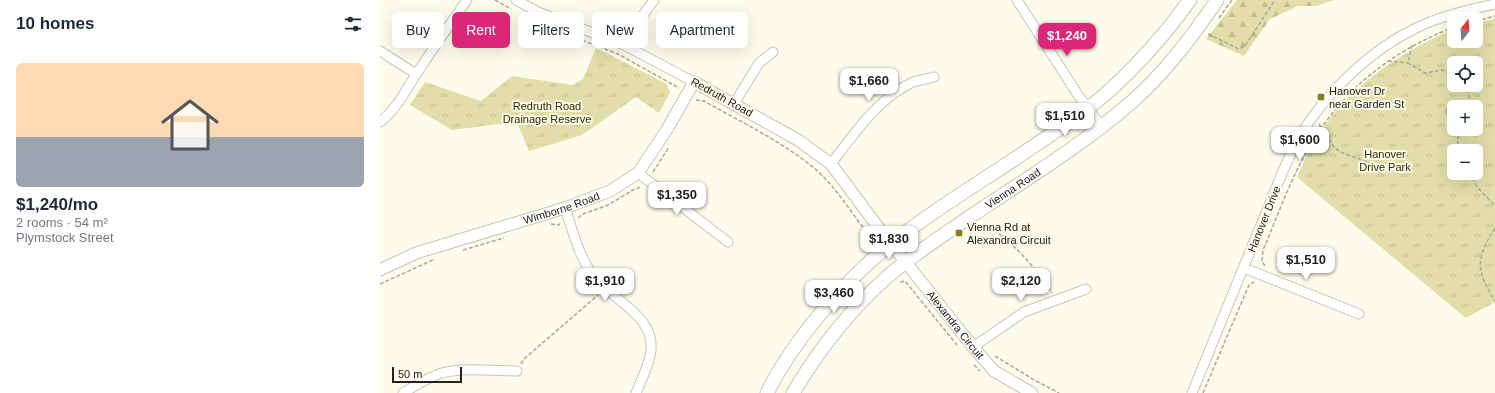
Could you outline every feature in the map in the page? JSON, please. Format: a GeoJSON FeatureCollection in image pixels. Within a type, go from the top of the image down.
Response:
{"type":"FeatureCollection","features":[{"type":"Feature","properties":{"kind":"main road"},"geometry":{"type":"LineString","coordinates":[[767,393],[795,348],[841,290],[891,244],[1088,108],[1134,68],[1159,41],[1190,0]]}},
{"type":"Feature","properties":{"kind":"main road","name":"Vienna Road"},"geometry":{"type":"LineString","coordinates":[[793,393],[812,362],[831,337],[872,291],[906,262],[1101,126],[1134,100],[1162,72],[1199,28],[1217,0]]}},
{"type":"Feature","properties":{"kind":"street"},"geometry":{"type":"LineString","coordinates":[[380,122],[390,114],[406,92],[416,74],[467,0]]}},
{"type":"Feature","properties":{"kind":"street","name":"Redruth Road"},"geometry":{"type":"LineString","coordinates":[[516,0],[538,12],[592,33]]}},
{"type":"Feature","properties":{"kind":"street"},"geometry":{"type":"LineString","coordinates":[[645,12],[654,0]]}},
{"type":"Feature","properties":{"kind":"street"},"geometry":{"type":"LineString","coordinates":[[1018,0],[1101,126]]}},
{"type":"Feature","properties":{"kind":"street","name":"Hanover Drive"},"geometry":{"type":"LineString","coordinates":[[1192,393],[1283,171],[1299,138],[1314,116],[1344,81],[1361,66],[1396,40],[1416,28],[1442,18],[1495,4]]}},
{"type":"Feature","properties":{"kind":"street","name":"Redruth Road"},"geometry":{"type":"LineString","coordinates":[[628,48],[691,87],[734,104],[798,140],[831,164],[891,244]]}},
{"type":"Feature","properties":{"kind":"street"},"geometry":{"type":"LineString","coordinates":[[380,51],[416,74]]}},
{"type":"Feature","properties":{"kind":"street"},"geometry":{"type":"LineString","coordinates":[[734,104],[759,64],[773,52]]}},
{"type":"Feature","properties":{"kind":"street"},"geometry":{"type":"LineString","coordinates":[[831,164],[874,111],[892,95],[914,82],[934,77]]}},
{"type":"Feature","properties":{"kind":"street","name":"Wimborne Road"},"geometry":{"type":"LineString","coordinates":[[380,270],[416,253],[565,208],[610,191],[638,173],[691,87]]}},
{"type":"Feature","properties":{"kind":"street"},"geometry":{"type":"LineString","coordinates":[[638,173],[728,242]]}},
{"type":"Feature","properties":{"kind":"street"},"geometry":{"type":"LineString","coordinates":[[565,208],[584,262],[605,289],[643,320],[651,337],[651,355],[636,393]]}},
{"type":"Feature","properties":{"kind":"street","name":"Alexandra Circuit"},"geometry":{"type":"LineString","coordinates":[[891,244],[972,347],[994,371],[1031,393]]}},
{"type":"Feature","properties":{"kind":"street"},"geometry":{"type":"LineString","coordinates":[[1244,268],[1359,314]]}},
{"type":"Feature","properties":{"kind":"street"},"geometry":{"type":"LineString","coordinates":[[972,347],[1024,312],[1086,289]]}},
{"type":"Feature","properties":{"kind":"street"},"geometry":{"type":"LineString","coordinates":[[403,393],[420,383],[441,374],[460,370],[517,371]]}},
{"type":"Feature","properties":{"kind":"path"},"geometry":{"type":"LineString","coordinates":[[495,0],[511,8]]}},
{"type":"Feature","properties":{"kind":"path"},"geometry":{"type":"LineString","coordinates":[[1208,34],[1239,49],[1244,46],[1275,0]]}},
{"type":"Feature","properties":{"kind":"path"},"geometry":{"type":"LineString","coordinates":[[1483,19],[1495,16]]}},
{"type":"Feature","properties":{"kind":"path"},"geometry":{"type":"LineString","coordinates":[[1265,268],[1262,261],[1263,250],[1296,173],[1314,138],[1342,101],[1387,61],[1412,45],[1447,30]]}},
{"type":"Feature","properties":{"kind":"path"},"geometry":{"type":"LineString","coordinates":[[584,40],[618,54],[673,86],[691,87],[697,101],[704,101],[778,142],[814,169],[847,205],[874,241],[870,248]]}},
{"type":"Feature","properties":{"kind":"path"},"geometry":{"type":"LineString","coordinates":[[1408,63],[1412,45]]}},
{"type":"Feature","properties":{"kind":"path"},"geometry":{"type":"LineString","coordinates":[[1387,61],[1408,63],[1425,73],[1442,70],[1447,72]]}},
{"type":"Feature","properties":{"kind":"path"},"geometry":{"type":"LineString","coordinates":[[1314,116],[1334,147],[1340,152],[1378,166]]}},
{"type":"Feature","properties":{"kind":"path"},"geometry":{"type":"LineString","coordinates":[[1473,180],[1478,188],[1495,206]]}},
{"type":"Feature","properties":{"kind":"path"},"geometry":{"type":"LineString","coordinates":[[545,226],[551,224],[559,225],[560,223]]}},
{"type":"Feature","properties":{"kind":"path"},"geometry":{"type":"LineString","coordinates":[[976,225],[996,231],[1022,255],[1047,284],[1055,300]]}},
{"type":"Feature","properties":{"kind":"path"},"geometry":{"type":"LineString","coordinates":[[1495,228],[1480,254],[1481,273],[1487,289],[1495,301]]}},
{"type":"Feature","properties":{"kind":"path"},"geometry":{"type":"LineString","coordinates":[[458,252],[510,236]]}},
{"type":"Feature","properties":{"kind":"path"},"geometry":{"type":"LineString","coordinates":[[380,284],[436,258]]}},
{"type":"Feature","properties":{"kind":"path"},"geometry":{"type":"LineString","coordinates":[[895,286],[899,282]]}},
{"type":"Feature","properties":{"kind":"path"},"geometry":{"type":"LineString","coordinates":[[1203,393],[1249,285],[1253,282],[1258,282]]}},
{"type":"Feature","properties":{"kind":"path"},"geometry":{"type":"LineString","coordinates":[[517,371],[524,359],[605,289]]}},
{"type":"Feature","properties":{"kind":"path"},"geometry":{"type":"LineString","coordinates":[[991,352],[1017,370],[1059,393]]}},
{"type":"Feature","properties":{"kind":"green space"},"geometry":{"type":"Polygon","coordinates":[[[1237,0],[1334,0],[1316,6],[1298,6],[1270,19],[1244,56],[1206,39],[1237,0]]]}},
{"type":"Feature","properties":{"kind":"green space","name":"Hanover Drive Park"},"geometry":{"type":"Polygon","coordinates":[[[1495,19],[1495,302],[1466,318],[1297,177],[1313,144],[1326,124],[1340,107],[1373,76],[1410,51],[1447,32],[1447,48],[1483,48],[1483,22],[1495,19]]]}},
{"type":"Feature","properties":{"kind":"green space","name":"Redruth Road Drainage Reserve"},"geometry":{"type":"Polygon","coordinates":[[[596,48],[667,84],[670,92],[659,113],[636,97],[582,135],[529,151],[517,122],[452,130],[410,105],[425,82],[481,101],[512,76],[573,85],[583,79],[596,48]]]}},
{"type":"Feature","properties":{"kind":"green space"},"geometry":{"type":"Polygon","coordinates":[[[1485,131],[1495,143],[1483,152],[1483,144],[1477,144],[1474,140],[1479,136],[1483,136],[1483,133],[1485,131]]]}},
{"type":"Feature","properties":{"kind":"place","name":"Hanover Dr near Garden St"},"geometry":{"type":"Point","coordinates":[1321,97]}},
{"type":"Feature","properties":{"kind":"place","name":"Vienna Rd at Alexandra Circuit"},"geometry":{"type":"Point","coordinates":[959,233]}}]}
